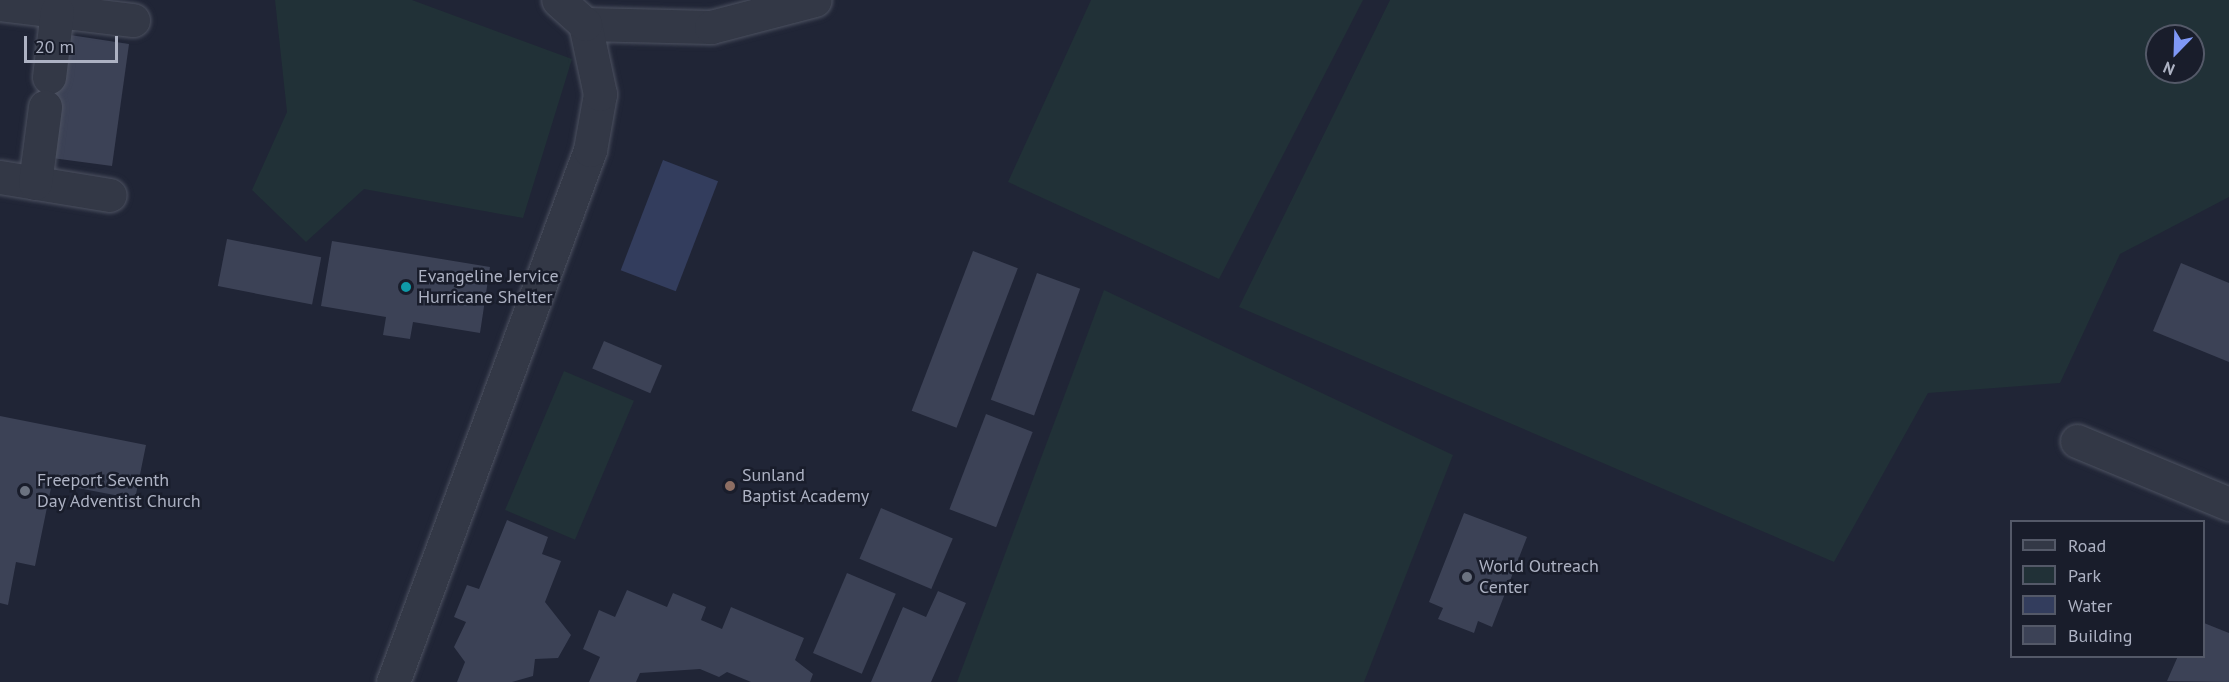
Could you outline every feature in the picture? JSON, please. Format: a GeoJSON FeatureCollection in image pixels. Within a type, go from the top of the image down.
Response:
{"type":"FeatureCollection","features":[{"type":"Feature","properties":{"kind":"street"},"geometry":{"type":"LineString","coordinates":[[393,682],[590,150],[600,94],[585,24],[558,0]]}},
{"type":"Feature","properties":{"kind":"street"},"geometry":{"type":"LineString","coordinates":[[585,24],[711,27],[815,0]]}},
{"type":"Feature","properties":{"kind":"street"},"geometry":{"type":"LineString","coordinates":[[0,4],[133,20]]}},
{"type":"Feature","properties":{"kind":"street"},"geometry":{"type":"LineString","coordinates":[[35,183],[57,11]]}},
{"type":"Feature","properties":{"kind":"street"},"geometry":{"type":"LineString","coordinates":[[0,177],[110,195]]}},
{"type":"Feature","properties":{"kind":"street"},"geometry":{"type":"LineString","coordinates":[[2077,441],[2229,504]]}},
{"type":"Feature","properties":{"kind":"green space"},"geometry":{"type":"Polygon","coordinates":[[[275,0],[412,0],[572,59],[523,218],[364,189],[306,242],[252,190],[287,112],[275,0]]]}},
{"type":"Feature","properties":{"kind":"green space"},"geometry":{"type":"Polygon","coordinates":[[[1091,0],[1363,0],[1219,279],[1008,182],[1091,0]]]}},
{"type":"Feature","properties":{"kind":"green space"},"geometry":{"type":"Polygon","coordinates":[[[1390,0],[2229,0],[2229,197],[2120,254],[2060,383],[1928,393],[1834,562],[1239,307],[1390,0]]]}},
{"type":"Feature","properties":{"kind":"green space"},"geometry":{"type":"Polygon","coordinates":[[[1104,290],[1453,455],[1364,682],[957,682],[1104,290]]]}},
{"type":"Feature","properties":{"kind":"green space"},"geometry":{"type":"Polygon","coordinates":[[[564,371],[634,401],[575,540],[505,510],[564,371]]]}},
{"type":"Feature","properties":{"kind":"water"},"geometry":{"type":"Polygon","coordinates":[[[663,160],[718,181],[676,291],[621,270],[663,160]]]}},
{"type":"Feature","properties":{"kind":"building"},"geometry":{"type":"Polygon","coordinates":[[[70,35],[129,44],[112,166],[52,158],[36,105],[40,76],[70,35]]]}},
{"type":"Feature","properties":{"kind":"building"},"geometry":{"type":"Polygon","coordinates":[[[227,239],[321,257],[312,304],[218,286],[227,239]]]}},
{"type":"Feature","properties":{"kind":"building","name":"Evangeline Jervice Hurricane Shelter"},"geometry":{"type":"Polygon","coordinates":[[[332,241],[490,267],[480,333],[413,322],[410,339],[383,335],[386,317],[321,306],[332,241]]]}},
{"type":"Feature","properties":{"kind":"building"},"geometry":{"type":"Polygon","coordinates":[[[973,251],[1018,268],[957,428],[912,411],[973,251]]]}},
{"type":"Feature","properties":{"kind":"building"},"geometry":{"type":"Polygon","coordinates":[[[2181,263],[2229,283],[2229,362],[2153,331],[2181,263]]]}},
{"type":"Feature","properties":{"kind":"building"},"geometry":{"type":"Polygon","coordinates":[[[1037,273],[1080,289],[1034,416],[991,400],[1037,273]]]}},
{"type":"Feature","properties":{"kind":"building"},"geometry":{"type":"Polygon","coordinates":[[[604,341],[662,366],[650,393],[592,369],[604,341]]]}},
{"type":"Feature","properties":{"kind":"building"},"geometry":{"type":"Polygon","coordinates":[[[986,414],[1033,432],[996,527],[949,509],[986,414]]]}},
{"type":"Feature","properties":{"kind":"building","name":"Freeport Seventh Day Adventist Church"},"geometry":{"type":"Polygon","coordinates":[[[0,416],[146,445],[135,499],[52,483],[35,566],[16,562],[8,605],[0,603],[0,416]]]}},
{"type":"Feature","properties":{"kind":"building"},"geometry":{"type":"Polygon","coordinates":[[[881,508],[953,538],[931,589],[860,559],[881,508]]]}},
{"type":"Feature","properties":{"kind":"building"},"geometry":{"type":"Polygon","coordinates":[[[1464,513],[1527,537],[1492,627],[1478,621],[1474,633],[1438,619],[1443,608],[1429,602],[1464,513]]]}},
{"type":"Feature","properties":{"kind":"building"},"geometry":{"type":"Polygon","coordinates":[[[507,520],[548,537],[542,554],[561,561],[545,602],[571,635],[558,658],[535,659],[533,676],[512,682],[457,682],[465,662],[454,647],[466,622],[454,617],[467,585],[479,589],[507,520]]]}},
{"type":"Feature","properties":{"kind":"building"},"geometry":{"type":"Polygon","coordinates":[[[847,573],[896,594],[862,674],[813,653],[847,573]]]}},
{"type":"Feature","properties":{"kind":"building"},"geometry":{"type":"Polygon","coordinates":[[[627,590],[667,607],[673,593],[706,607],[701,620],[722,629],[731,607],[804,638],[795,660],[813,674],[810,682],[751,682],[727,672],[719,677],[700,669],[640,673],[636,682],[589,682],[600,657],[583,649],[599,610],[615,617],[627,590]]]}},
{"type":"Feature","properties":{"kind":"building"},"geometry":{"type":"Polygon","coordinates":[[[938,591],[966,603],[931,682],[871,682],[903,607],[926,617],[938,591]]]}},
{"type":"Feature","properties":{"kind":"building"},"geometry":{"type":"Polygon","coordinates":[[[2205,623],[2229,633],[2229,682],[2167,681],[2177,658],[2205,658],[2205,623]]]}},
{"type":"Feature","properties":{"kind":"place","name":"Evangeline Jervice Hurricane Shelter"},"geometry":{"type":"Point","coordinates":[406,287]}},
{"type":"Feature","properties":{"kind":"place","name":"Sunland Baptist Academy"},"geometry":{"type":"Point","coordinates":[730,486]}},
{"type":"Feature","properties":{"kind":"place","name":"Freeport Seventh Day Adventist Church"},"geometry":{"type":"Point","coordinates":[25,491]}},
{"type":"Feature","properties":{"kind":"place","name":"World Outreach Center"},"geometry":{"type":"Point","coordinates":[1467,577]}}]}
